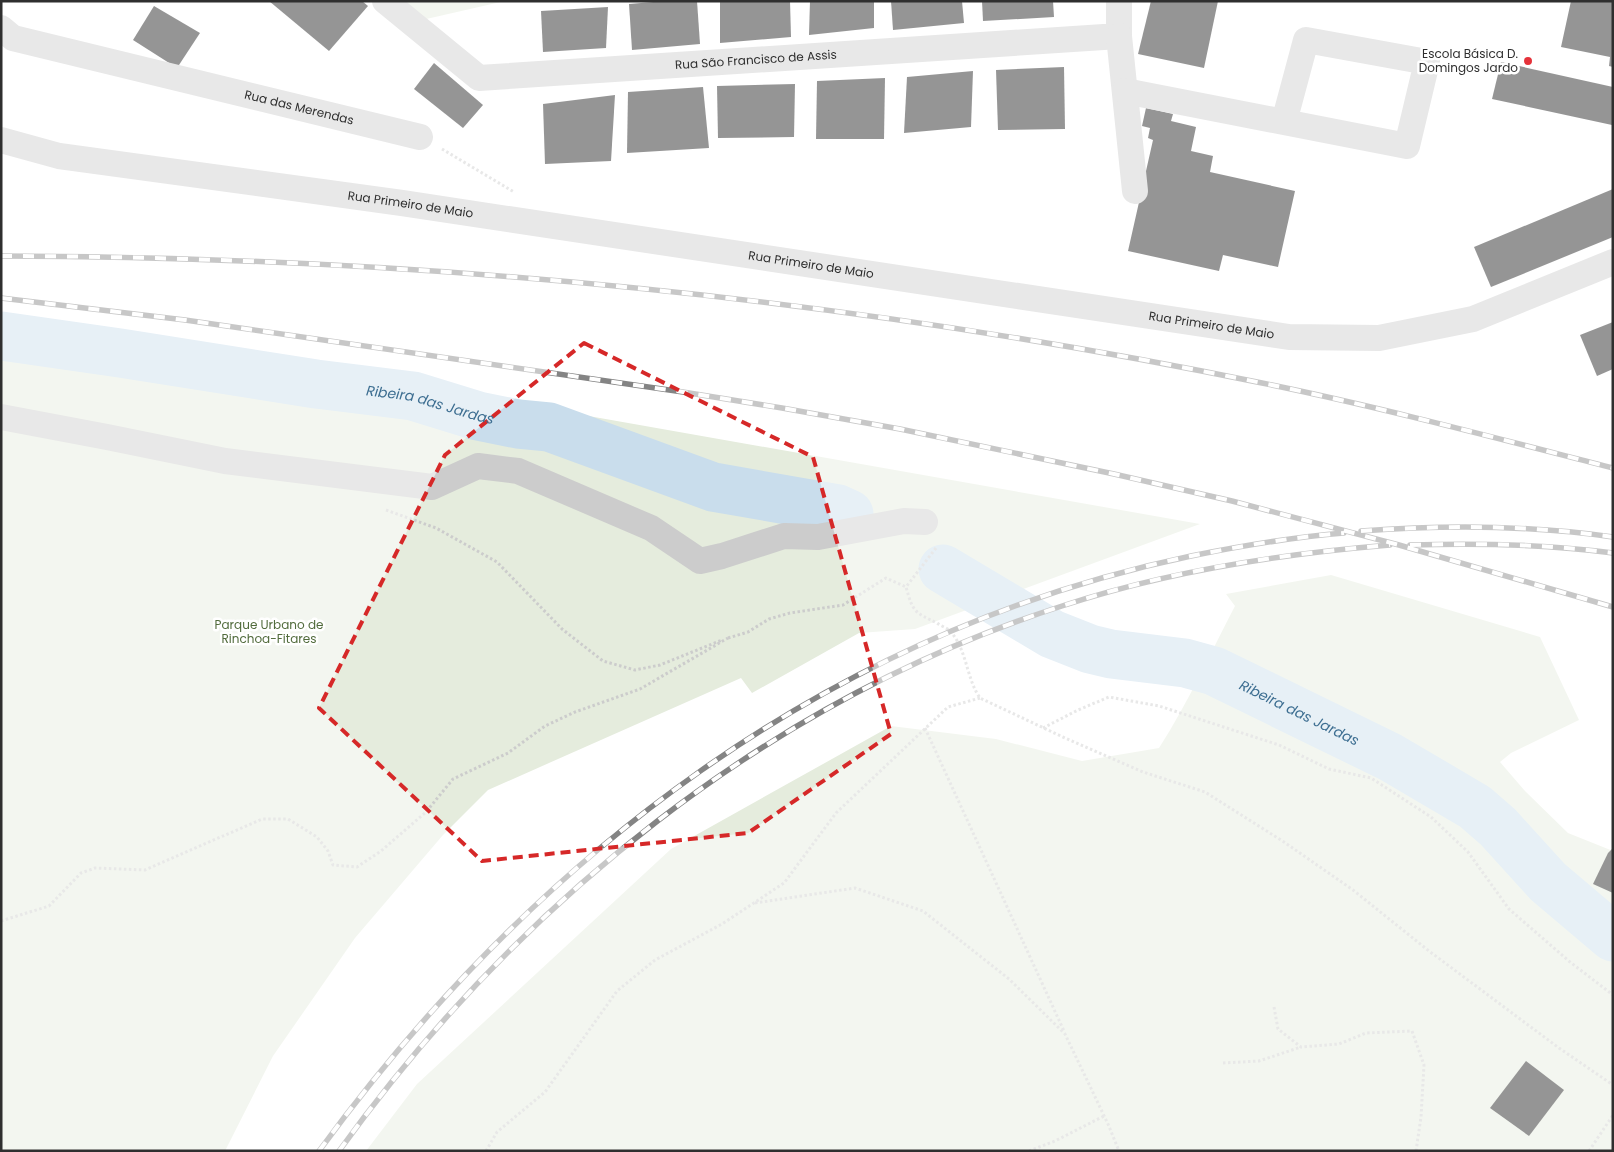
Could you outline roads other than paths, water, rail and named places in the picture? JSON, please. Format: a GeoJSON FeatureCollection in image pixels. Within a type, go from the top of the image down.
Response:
{"type":"FeatureCollection","features":[{"type":"Feature","properties":{"kind":"street","name":"Rua São Francisco de Assis"},"geometry":{"type":"LineString","coordinates":[[385,1],[479,78],[1119,36]]}},
{"type":"Feature","properties":{"kind":"street"},"geometry":{"type":"LineString","coordinates":[[1119,1],[1119,36],[1135,191]]}},
{"type":"Feature","properties":{"kind":"street","name":"Rua das Merendas"},"geometry":{"type":"LineString","coordinates":[[1,28],[13,38],[420,137]]}},
{"type":"Feature","properties":{"kind":"street"},"geometry":{"type":"LineString","coordinates":[[1124,91],[1407,146],[1427,62],[1306,40],[1284,122]]}},
{"type":"Feature","properties":{"kind":"street","name":"Rua Primeiro de Maio"},"geometry":{"type":"LineString","coordinates":[[1,140],[59,156],[402,203],[1289,337],[1379,338],[1473,319],[1613,262]]}},
{"type":"Feature","properties":{"kind":"street"},"geometry":{"type":"LineString","coordinates":[[1,417],[225,461],[432,487],[478,466],[518,471],[651,528],[700,561],[784,536],[818,537],[904,521],[925,522]]}},
{"type":"Feature","properties":{"kind":"waterway","name":"Ribeira das Jardas"},"geometry":{"type":"LineString","coordinates":[[1,336],[316,384],[413,396],[478,416],[518,424],[549,427],[713,487],[838,509],[849,514]]}},
{"type":"Feature","properties":{"kind":"waterway","name":"Ribeira das Jardas"},"geometry":{"type":"LineString","coordinates":[[943,569],[1052,634],[1090,649],[1111,654],[1185,663],[1214,671],[1390,757],[1475,807],[1498,827],[1548,882],[1613,937]]}},
{"type":"Feature","properties":{"kind":"railway"},"geometry":{"type":"LineString","coordinates":[[1,256],[160,258],[319,264],[477,274],[635,288],[793,306],[950,327],[1106,353],[1262,383],[1482,434],[1613,468]]}},
{"type":"Feature","properties":{"kind":"railway"},"geometry":{"type":"LineString","coordinates":[[1,298],[185,320],[683,392],[900,429],[1232,501],[1399,545],[1613,607]]}},
{"type":"Feature","properties":{"kind":"railway"},"geometry":{"type":"LineString","coordinates":[[1361,531],[1487,527],[1550,530],[1613,537]]}},
{"type":"Feature","properties":{"kind":"railway"},"geometry":{"type":"LineString","coordinates":[[319,1151],[404,1044],[495,944],[594,853],[700,771],[813,700],[932,640],[1058,591],[1191,556],[1267,542],[1344,533]]}},
{"type":"Feature","properties":{"kind":"railway"},"geometry":{"type":"LineString","coordinates":[[339,1151],[409,1060],[486,974],[569,894],[658,821],[752,754],[851,696],[954,646],[1062,606],[1102,594],[1183,574],[1265,559],[1390,545]]}},
{"type":"Feature","properties":{"kind":"railway"},"geometry":{"type":"LineString","coordinates":[[1410,545],[1512,545],[1613,553]]}},
{"type":"Feature","properties":{"kind":"place","name":"Escola Básica D. Domingos Jardo"},"geometry":{"type":"Point","coordinates":[1528,61]}},
{"type":"Feature","properties":{"kind":"park label","name":"Parque Urbano de Rinchoa-Fitares"},"geometry":{"type":"Point","coordinates":[269,632]}}]}
